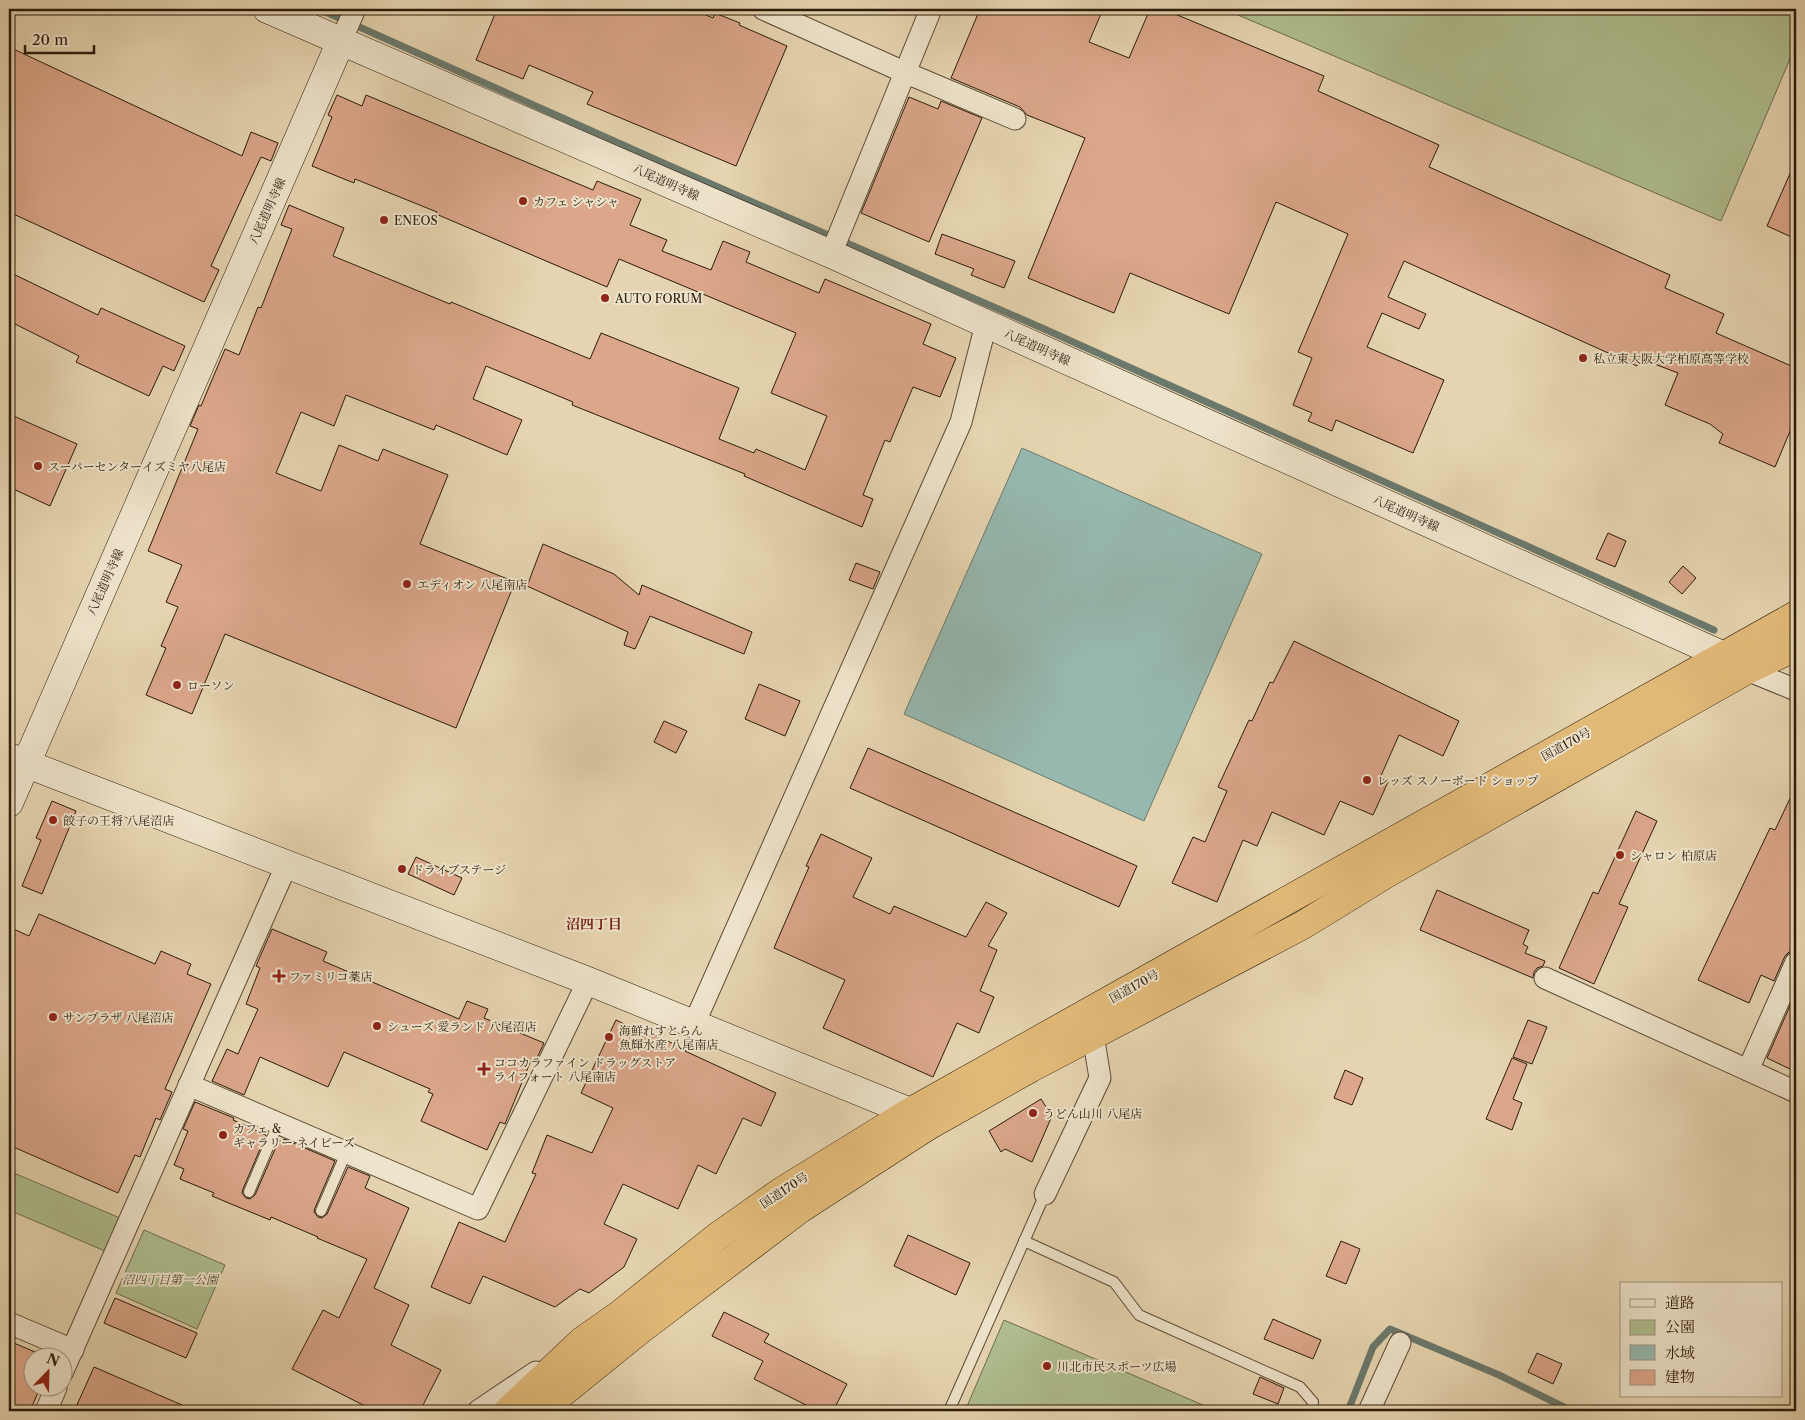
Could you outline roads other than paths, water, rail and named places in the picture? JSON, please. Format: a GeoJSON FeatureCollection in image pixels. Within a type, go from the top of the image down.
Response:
{"type":"FeatureCollection","features":[{"type":"Feature","properties":{"kind":"highway","name":"国道170号"},"geometry":{"type":"LineString","coordinates":[[508,1411],[582,1341],[718,1236],[782,1191],[919,1119],[1796,615]]}},
{"type":"Feature","properties":{"kind":"highway","name":"国道170号"},"geometry":{"type":"LineString","coordinates":[[540,1411],[602,1360],[919,1119],[1031,1068],[1303,925],[1386,874],[1747,670],[1796,647]]}},
{"type":"Feature","properties":{"kind":"main road"},"geometry":{"type":"LineString","coordinates":[[267,9],[342,41]]}},
{"type":"Feature","properties":{"kind":"main road","name":"八尾道明寺線"},"geometry":{"type":"LineString","coordinates":[[9,803],[17,760],[342,41],[836,242],[986,324],[1724,656],[1747,670]]}},
{"type":"Feature","properties":{"kind":"main road"},"geometry":{"type":"LineString","coordinates":[[17,760],[588,981],[919,1119]]}},
{"type":"Feature","properties":{"kind":"street"},"geometry":{"type":"LineString","coordinates":[[342,41],[355,9]]}},
{"type":"Feature","properties":{"kind":"street"},"geometry":{"type":"LineString","coordinates":[[763,9],[1015,119]]}},
{"type":"Feature","properties":{"kind":"street"},"geometry":{"type":"LineString","coordinates":[[836,242],[931,9]]}},
{"type":"Feature","properties":{"kind":"street"},"geometry":{"type":"LineString","coordinates":[[694,1024],[961,422],[986,324]]}},
{"type":"Feature","properties":{"kind":"street"},"geometry":{"type":"LineString","coordinates":[[1747,670],[1796,690]]}},
{"type":"Feature","properties":{"kind":"street"},"geometry":{"type":"LineString","coordinates":[[72,1350],[288,864]]}},
{"type":"Feature","properties":{"kind":"street"},"geometry":{"type":"LineString","coordinates":[[1748,1070],[1796,962]]}},
{"type":"Feature","properties":{"kind":"street"},"geometry":{"type":"LineString","coordinates":[[1545,978],[1796,1092]]}},
{"type":"Feature","properties":{"kind":"street"},"geometry":{"type":"LineString","coordinates":[[189,1085],[478,1210],[588,981]]}},
{"type":"Feature","properties":{"kind":"street"},"geometry":{"type":"LineString","coordinates":[[1045,1194],[1100,1078],[1093,1035]]}},
{"type":"Feature","properties":{"kind":"street"},"geometry":{"type":"LineString","coordinates":[[9,1323],[67,1348]]}},
{"type":"Feature","properties":{"kind":"street"},"geometry":{"type":"LineString","coordinates":[[478,1411],[582,1341]]}},
{"type":"Feature","properties":{"kind":"street"},"geometry":{"type":"LineString","coordinates":[[1369,1411],[1400,1343]]}},
{"type":"Feature","properties":{"kind":"street"},"geometry":{"type":"LineString","coordinates":[[559,1411],[602,1360]]}},
{"type":"Feature","properties":{"kind":"street"},"geometry":{"type":"LineString","coordinates":[[46,1411],[52,1398]]}},
{"type":"Feature","properties":{"kind":"lane"},"geometry":{"type":"LineString","coordinates":[[249,1192],[278,1124]]}},
{"type":"Feature","properties":{"kind":"lane"},"geometry":{"type":"LineString","coordinates":[[321,1211],[346,1153]]}},
{"type":"Feature","properties":{"kind":"lane"},"geometry":{"type":"LineString","coordinates":[[949,1411],[1045,1194]]}},
{"type":"Feature","properties":{"kind":"lane"},"geometry":{"type":"LineString","coordinates":[[1024,1241],[1114,1282],[1139,1315],[1300,1387],[1313,1402],[1312,1411]]}},
{"type":"Feature","properties":{"kind":"water"},"geometry":{"type":"Polygon","coordinates":[[[1022,448],[1262,554],[1144,821],[904,714],[1022,448]]]}},
{"type":"Feature","properties":{"kind":"waterway"},"geometry":{"type":"LineString","coordinates":[[319,9],[679,170],[1042,328],[1714,630]]}},
{"type":"Feature","properties":{"kind":"waterway"},"geometry":{"type":"LineString","coordinates":[[1348,1411],[1373,1347],[1390,1329],[1499,1375],[1572,1411]]}},
{"type":"Feature","properties":{"kind":"place","name":"カフェ シャシャ"},"geometry":{"type":"Point","coordinates":[523,201]}},
{"type":"Feature","properties":{"kind":"place","name":"ENEOS"},"geometry":{"type":"Point","coordinates":[384,220]}},
{"type":"Feature","properties":{"kind":"place","name":"AUTO FORUM"},"geometry":{"type":"Point","coordinates":[605,298]}},
{"type":"Feature","properties":{"kind":"place","name":"私立東大阪大学柏原高等学校"},"geometry":{"type":"Point","coordinates":[1583,358]}},
{"type":"Feature","properties":{"kind":"place","name":"スーパーセンターイズミヤ八尾店"},"geometry":{"type":"Point","coordinates":[38,466]}},
{"type":"Feature","properties":{"kind":"place","name":"エディオン 八尾南店"},"geometry":{"type":"Point","coordinates":[407,584]}},
{"type":"Feature","properties":{"kind":"place","name":"ローソン"},"geometry":{"type":"Point","coordinates":[177,685]}},
{"type":"Feature","properties":{"kind":"place","name":"レッズ スノーボード ショップ"},"geometry":{"type":"Point","coordinates":[1367,780]}},
{"type":"Feature","properties":{"kind":"place","name":"餃子の王将 八尾沼店"},"geometry":{"type":"Point","coordinates":[53,820]}},
{"type":"Feature","properties":{"kind":"place","name":"シャロン 柏原店"},"geometry":{"type":"Point","coordinates":[1620,855]}},
{"type":"Feature","properties":{"kind":"place","name":"ドライブステージ"},"geometry":{"type":"Point","coordinates":[402,869]}},
{"type":"Feature","properties":{"kind":"place","name":"ファミリコ薬店"},"geometry":{"type":"Point","coordinates":[279,976]}},
{"type":"Feature","properties":{"kind":"place","name":"サンプラザ 八尾沼店"},"geometry":{"type":"Point","coordinates":[53,1017]}},
{"type":"Feature","properties":{"kind":"place","name":"シューズ 愛ランド 八尾沼店"},"geometry":{"type":"Point","coordinates":[377,1026]}},
{"type":"Feature","properties":{"kind":"place","name":"海鮮れすとらん 魚輝水産 八尾南店"},"geometry":{"type":"Point","coordinates":[609,1037]}},
{"type":"Feature","properties":{"kind":"place","name":"ココカラファイン ドラッグストア ライフォート 八尾南店"},"geometry":{"type":"Point","coordinates":[484,1069]}},
{"type":"Feature","properties":{"kind":"place","name":"うどん山川 八尾店"},"geometry":{"type":"Point","coordinates":[1033,1113]}},
{"type":"Feature","properties":{"kind":"place","name":"カフェ & ギャラリー ネイビーズ"},"geometry":{"type":"Point","coordinates":[223,1135]}},
{"type":"Feature","properties":{"kind":"place","name":"川北市民スポーツ広場"},"geometry":{"type":"Point","coordinates":[1047,1366]}},
{"type":"Feature","properties":{"kind":"district","name":"沼四丁目"},"geometry":{"type":"Point","coordinates":[594,924]}},
{"type":"Feature","properties":{"kind":"park label","name":"沼四丁目第一公園"},"geometry":{"type":"Point","coordinates":[170,1279]}}]}
